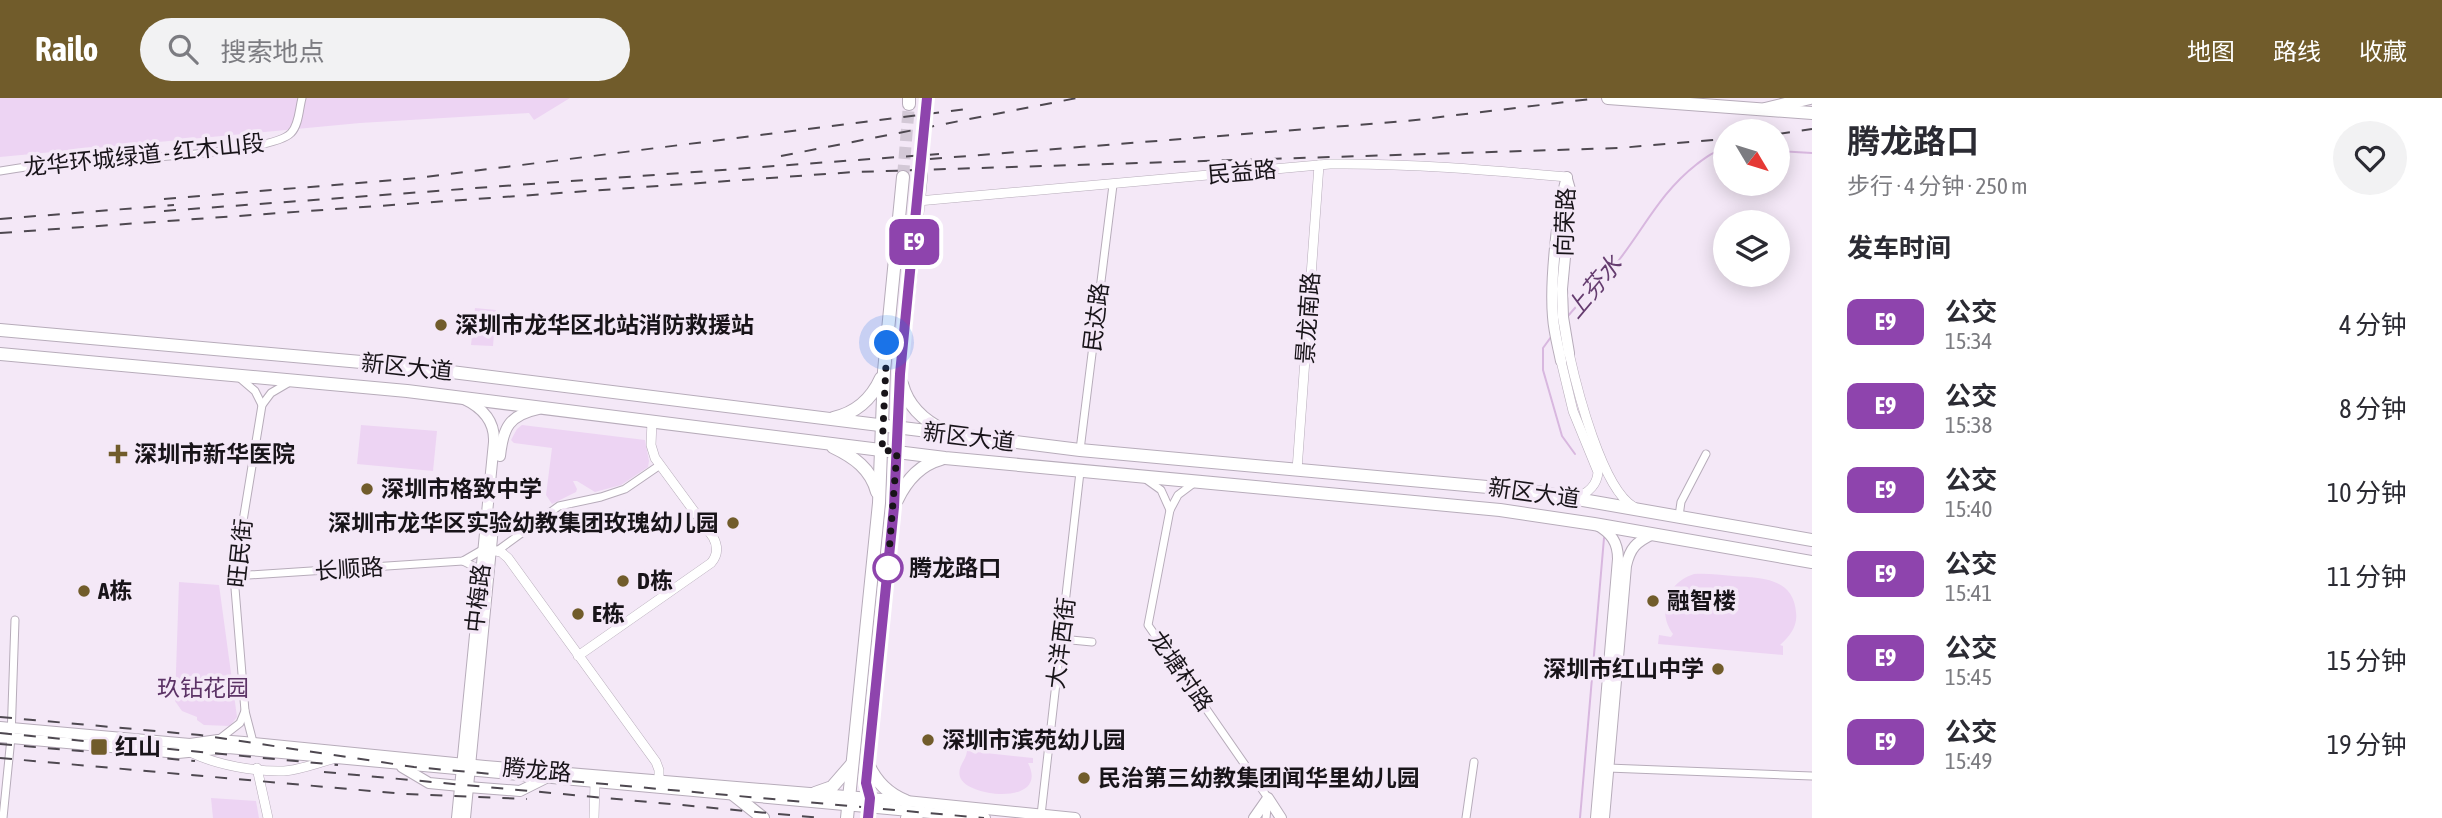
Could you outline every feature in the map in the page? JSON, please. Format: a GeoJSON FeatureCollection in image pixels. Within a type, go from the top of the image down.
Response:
{"type":"FeatureCollection","features":[{"type":"Feature","properties":{"kind":"main road"},"geometry":{"type":"LineString","coordinates":[[1608,98],[1812,113]]}},
{"type":"Feature","properties":{"kind":"main road"},"geometry":{"type":"LineString","coordinates":[[1765,110],[1810,98]]}},
{"type":"Feature","properties":{"kind":"main road"},"geometry":{"type":"LineString","coordinates":[[869,808],[866,783],[894,507],[900,374],[921,175]]}},
{"type":"Feature","properties":{"kind":"main road"},"geometry":{"type":"LineString","coordinates":[[848,807],[879,503],[884,371],[903,177]]}},
{"type":"Feature","properties":{"kind":"main road","name":"向荣路"},"geometry":{"type":"LineString","coordinates":[[1565,357],[1563,277],[1571,193],[1567,177]]}},
{"type":"Feature","properties":{"kind":"main road","name":"向荣路"},"geometry":{"type":"LineString","coordinates":[[1565,357],[1553,319],[1552,292],[1562,193],[1567,177]]}},
{"type":"Feature","properties":{"kind":"main road","name":"新区大道"},"geometry":{"type":"LineString","coordinates":[[0,330],[395,365],[1080,450],[1464,484],[1575,498],[1812,540]]}},
{"type":"Feature","properties":{"kind":"main road","name":"新区大道"},"geometry":{"type":"LineString","coordinates":[[0,354],[458,397],[1080,472],[1465,506],[1594,524],[1812,562]]}},
{"type":"Feature","properties":{"kind":"main road"},"geometry":{"type":"LineString","coordinates":[[825,420],[845,414],[866,401],[884,371]]}},
{"type":"Feature","properties":{"kind":"main road"},"geometry":{"type":"LineString","coordinates":[[900,374],[905,395],[917,412],[934,425],[958,436]]}},
{"type":"Feature","properties":{"kind":"main road","name":"中梅路"},"geometry":{"type":"LineString","coordinates":[[458,397],[483,411],[494,430],[490,550],[480,574],[466,768]]}},
{"type":"Feature","properties":{"kind":"main road","name":"中梅路"},"geometry":{"type":"LineString","coordinates":[[457,818],[464,787],[503,438],[511,421],[519,414],[545,408]]}},
{"type":"Feature","properties":{"kind":"main road"},"geometry":{"type":"LineString","coordinates":[[822,443],[844,452],[866,469],[877,488],[879,503]]}},
{"type":"Feature","properties":{"kind":"main road"},"geometry":{"type":"LineString","coordinates":[[894,507],[916,472],[933,461],[949,458]]}},
{"type":"Feature","properties":{"kind":"main road"},"geometry":{"type":"LineString","coordinates":[[1594,524],[1613,537],[1617,545],[1618,559],[1595,818]]}},
{"type":"Feature","properties":{"kind":"main road"},"geometry":{"type":"LineString","coordinates":[[1604,818],[1626,566],[1632,547],[1654,534]]}},
{"type":"Feature","properties":{"kind":"main road","name":"腾龙路"},"geometry":{"type":"LineString","coordinates":[[6,733],[192,753],[228,748],[400,765],[466,768]]}},
{"type":"Feature","properties":{"kind":"main road","name":"腾龙路"},"geometry":{"type":"LineString","coordinates":[[6,733],[190,744],[218,740],[253,742],[543,775],[659,780],[815,793],[848,807]]}},
{"type":"Feature","properties":{"kind":"main road"},"geometry":{"type":"LineString","coordinates":[[815,793],[832,787],[845,774],[853,760]]}},
{"type":"Feature","properties":{"kind":"main road"},"geometry":{"type":"LineString","coordinates":[[868,764],[883,787],[906,801]]}},
{"type":"Feature","properties":{"kind":"main road"},"geometry":{"type":"LineString","coordinates":[[400,765],[429,783],[520,791],[543,775]]}},
{"type":"Feature","properties":{"kind":"main road","name":"腾龙路"},"geometry":{"type":"LineString","coordinates":[[543,775],[595,783],[985,818]]}},
{"type":"Feature","properties":{"kind":"main road","name":"中梅路"},"geometry":{"type":"LineString","coordinates":[[464,787],[466,818]]}},
{"type":"Feature","properties":{"kind":"main road"},"geometry":{"type":"LineString","coordinates":[[734,795],[763,818]]}},
{"type":"Feature","properties":{"kind":"main road"},"geometry":{"type":"LineString","coordinates":[[1254,818],[1268,798],[1281,818]]}},
{"type":"Feature","properties":{"kind":"main road","name":"腾龙路"},"geometry":{"type":"LineString","coordinates":[[869,808],[906,801],[1075,818]]}},
{"type":"Feature","properties":{"kind":"main road"},"geometry":{"type":"LineString","coordinates":[[907,818],[920,812]]}},
{"type":"Feature","properties":{"kind":"street","name":"龙华环城绿道 - 红木山段"},"geometry":{"type":"LineString","coordinates":[[0,171],[95,160],[155,158],[270,143],[291,134],[297,123],[302,98]]}},
{"type":"Feature","properties":{"kind":"street","name":"民益路"},"geometry":{"type":"LineString","coordinates":[[918,201],[1319,165],[1394,163],[1567,177]]}},
{"type":"Feature","properties":{"kind":"street","name":"景龙南路"},"geometry":{"type":"LineString","coordinates":[[1297,470],[1319,165]]}},
{"type":"Feature","properties":{"kind":"street","name":"民达路"},"geometry":{"type":"LineString","coordinates":[[1080,450],[1112,185]]}},
{"type":"Feature","properties":{"kind":"street","name":"向荣路"},"geometry":{"type":"LineString","coordinates":[[1565,357],[1573,411],[1598,472],[1594,486],[1584,495],[1575,498]]}},
{"type":"Feature","properties":{"kind":"street","name":"向荣路"},"geometry":{"type":"LineString","coordinates":[[1565,357],[1606,467],[1620,496],[1636,508]]}},
{"type":"Feature","properties":{"kind":"street"},"geometry":{"type":"LineString","coordinates":[[236,376],[250,385],[262,405],[271,393],[292,381]]}},
{"type":"Feature","properties":{"kind":"street","name":"旺民街"},"geometry":{"type":"LineString","coordinates":[[253,742],[245,711],[234,576],[262,405]]}},
{"type":"Feature","properties":{"kind":"street"},"geometry":{"type":"LineString","coordinates":[[578,656],[711,563],[716,556],[713,537],[660,465],[651,445],[652,421]]}},
{"type":"Feature","properties":{"kind":"street"},"geometry":{"type":"LineString","coordinates":[[1679,516],[1681,502],[1706,454]]}},
{"type":"Feature","properties":{"kind":"street"},"geometry":{"type":"LineString","coordinates":[[463,561],[490,550],[559,506],[625,489],[660,465]]}},
{"type":"Feature","properties":{"kind":"street","name":"大洋西街"},"geometry":{"type":"LineString","coordinates":[[1041,815],[1080,472]]}},
{"type":"Feature","properties":{"kind":"street"},"geometry":{"type":"LineString","coordinates":[[1140,477],[1158,486],[1167,499],[1170,510]]}},
{"type":"Feature","properties":{"kind":"street"},"geometry":{"type":"LineString","coordinates":[[1170,510],[1178,495],[1195,483]]}},
{"type":"Feature","properties":{"kind":"street","name":"龙塘村路"},"geometry":{"type":"LineString","coordinates":[[1170,510],[1148,625],[1268,798]]}},
{"type":"Feature","properties":{"kind":"street"},"geometry":{"type":"LineString","coordinates":[[490,550],[508,558],[656,762],[659,780]]}},
{"type":"Feature","properties":{"kind":"street"},"geometry":{"type":"LineString","coordinates":[[463,561],[473,566],[480,574]]}},
{"type":"Feature","properties":{"kind":"street","name":"长顺路"},"geometry":{"type":"LineString","coordinates":[[234,576],[463,561]]}},
{"type":"Feature","properties":{"kind":"street"},"geometry":{"type":"LineString","coordinates":[[3,818],[6,733],[15,620]]}},
{"type":"Feature","properties":{"kind":"street"},"geometry":{"type":"LineString","coordinates":[[1061,639],[1092,642]]}},
{"type":"Feature","properties":{"kind":"street"},"geometry":{"type":"LineString","coordinates":[[218,740],[240,723],[245,711]]}},
{"type":"Feature","properties":{"kind":"street"},"geometry":{"type":"LineString","coordinates":[[192,753],[221,765],[284,771],[335,759]]}},
{"type":"Feature","properties":{"kind":"street"},"geometry":{"type":"LineString","coordinates":[[1466,818],[1474,762]]}},
{"type":"Feature","properties":{"kind":"street"},"geometry":{"type":"LineString","coordinates":[[257,768],[268,818]]}},
{"type":"Feature","properties":{"kind":"street"},"geometry":{"type":"LineString","coordinates":[[1608,768],[1812,776]]}},
{"type":"Feature","properties":{"kind":"street"},"geometry":{"type":"LineString","coordinates":[[594,817],[595,783]]}},
{"type":"Feature","properties":{"kind":"street"},"geometry":{"type":"LineString","coordinates":[[1266,818],[1268,798]]}},
{"type":"Feature","properties":{"kind":"green space"},"geometry":{"type":"Polygon","coordinates":[[[0,98],[570,98],[534,120],[529,113],[360,123],[0,157],[0,98]]]}},
{"type":"Feature","properties":{"kind":"green space"},"geometry":{"type":"Polygon","coordinates":[[[475,308],[496,310],[493,346],[471,345],[475,308]]]}},
{"type":"Feature","properties":{"kind":"green space"},"geometry":{"type":"Polygon","coordinates":[[[361,425],[437,431],[433,471],[357,464],[361,425]]]}},
{"type":"Feature","properties":{"kind":"green space"},"geometry":{"type":"Polygon","coordinates":[[[522,425],[645,440],[648,467],[621,485],[595,492],[573,481],[576,492],[552,504],[546,495],[552,448],[514,443],[511,440],[522,425]]]}},
{"type":"Feature","properties":{"kind":"green space"},"geometry":{"type":"Polygon","coordinates":[[[1694,574],[1764,579],[1789,592],[1794,600],[1796,622],[1780,645],[1783,646],[1783,655],[1658,644],[1659,635],[1671,637],[1673,634],[1665,616],[1671,590],[1694,574]]]}},
{"type":"Feature","properties":{"kind":"green space","name":"玖钻花园"},"geometry":{"type":"Polygon","coordinates":[[[179,582],[219,585],[237,717],[230,726],[204,725],[197,717],[182,711],[175,701],[179,582]]]}},
{"type":"Feature","properties":{"kind":"green space"},"geometry":{"type":"Polygon","coordinates":[[[967,751],[1033,758],[1033,763],[1028,763],[1032,777],[1028,786],[1018,792],[1005,794],[977,790],[966,784],[959,773],[967,751]]]}},
{"type":"Feature","properties":{"kind":"green space"},"geometry":{"type":"Polygon","coordinates":[[[211,798],[256,801],[259,818],[213,818],[211,798]]]}},
{"type":"Feature","properties":{"kind":"waterway","name":"上芬水"},"geometry":{"type":"LineString","coordinates":[[1790,152],[1812,153]]}},
{"type":"Feature","properties":{"kind":"waterway","name":"上芬水"},"geometry":{"type":"LineString","coordinates":[[1568,316],[1607,275],[1673,186],[1713,154]]}},
{"type":"Feature","properties":{"kind":"waterway","name":"上芬水"},"geometry":{"type":"LineString","coordinates":[[1551,337],[1543,348],[1543,370],[1562,436],[1575,454]]}},
{"type":"Feature","properties":{"kind":"waterway","name":"上芬水"},"geometry":{"type":"LineString","coordinates":[[1580,818],[1604,538]]}},
{"type":"Feature","properties":{"kind":"tunnel"},"geometry":{"type":"LineString","coordinates":[[921,175],[927,102]]}},
{"type":"Feature","properties":{"kind":"tunnel"},"geometry":{"type":"LineString","coordinates":[[903,177],[909,104]]}},
{"type":"Feature","properties":{"kind":"railway"},"geometry":{"type":"LineString","coordinates":[[781,156],[1077,98]]}},
{"type":"Feature","properties":{"kind":"railway"},"geometry":{"type":"LineString","coordinates":[[930,159],[1407,121],[1599,98]]}},
{"type":"Feature","properties":{"kind":"railway"},"geometry":{"type":"LineString","coordinates":[[164,199],[418,178],[974,108]]}},
{"type":"Feature","properties":{"kind":"railway"},"geometry":{"type":"LineString","coordinates":[[1790,132],[1812,129]]}},
{"type":"Feature","properties":{"kind":"railway"},"geometry":{"type":"LineString","coordinates":[[0,233],[854,172],[1619,148],[1713,140]]}},
{"type":"Feature","properties":{"kind":"railway"},"geometry":{"type":"LineString","coordinates":[[164,211],[939,154]]}},
{"type":"Feature","properties":{"kind":"railway"},"geometry":{"type":"LineString","coordinates":[[0,219],[174,205]]}},
{"type":"Feature","properties":{"kind":"railway"},"geometry":{"type":"LineString","coordinates":[[0,717],[200,735],[414,767],[984,818]]}},
{"type":"Feature","properties":{"kind":"railway"},"geometry":{"type":"LineString","coordinates":[[0,733],[338,765]]}},
{"type":"Feature","properties":{"kind":"railway"},"geometry":{"type":"LineString","coordinates":[[0,744],[195,761]]}},
{"type":"Feature","properties":{"kind":"railway"},"geometry":{"type":"LineString","coordinates":[[0,758],[405,794],[527,799]]}},
{"type":"Feature","properties":{"kind":"railway"},"geometry":{"type":"LineString","coordinates":[[324,772],[822,818]]}},
{"type":"Feature","properties":{"kind":"bus line","name":"E9"},"geometry":{"type":"LineString","coordinates":[[868,818],[870,798],[866,783],[894,507],[900,374],[927,98]]}},
{"type":"Feature","properties":{"kind":"place","name":"深圳市龙华区北站消防救援站"},"geometry":{"type":"Point","coordinates":[441,325]}},
{"type":"Feature","properties":{"kind":"place","name":"深圳市新华医院"},"geometry":{"type":"Point","coordinates":[118,454]}},
{"type":"Feature","properties":{"kind":"place","name":"深圳市格致中学"},"geometry":{"type":"Point","coordinates":[367,489]}},
{"type":"Feature","properties":{"kind":"place","name":"深圳市龙华区实验幼教集团玫瑰幼儿园"},"geometry":{"type":"Point","coordinates":[733,523]}},
{"type":"Feature","properties":{"kind":"place","name":"腾龙路口"},"geometry":{"type":"Point","coordinates":[888,568]}},
{"type":"Feature","properties":{"kind":"place","name":"D栋"},"geometry":{"type":"Point","coordinates":[623,581]}},
{"type":"Feature","properties":{"kind":"place","name":"A栋"},"geometry":{"type":"Point","coordinates":[84,591]}},
{"type":"Feature","properties":{"kind":"place","name":"融智楼"},"geometry":{"type":"Point","coordinates":[1653,601]}},
{"type":"Feature","properties":{"kind":"place","name":"E栋"},"geometry":{"type":"Point","coordinates":[578,614]}},
{"type":"Feature","properties":{"kind":"place","name":"深圳市红山中学"},"geometry":{"type":"Point","coordinates":[1718,669]}},
{"type":"Feature","properties":{"kind":"place","name":"深圳市滨苑幼儿园"},"geometry":{"type":"Point","coordinates":[928,740]}},
{"type":"Feature","properties":{"kind":"place","name":"红山"},"geometry":{"type":"Point","coordinates":[99,747]}},
{"type":"Feature","properties":{"kind":"place","name":"民治第三幼教集团闻华里幼儿园"},"geometry":{"type":"Point","coordinates":[1084,778]}},
{"type":"Feature","properties":{"kind":"route"},"geometry":{"type":"LineString","coordinates":[[887,343],[881,426],[882,450],[897,452],[887,579],[888,568]]}}]}
